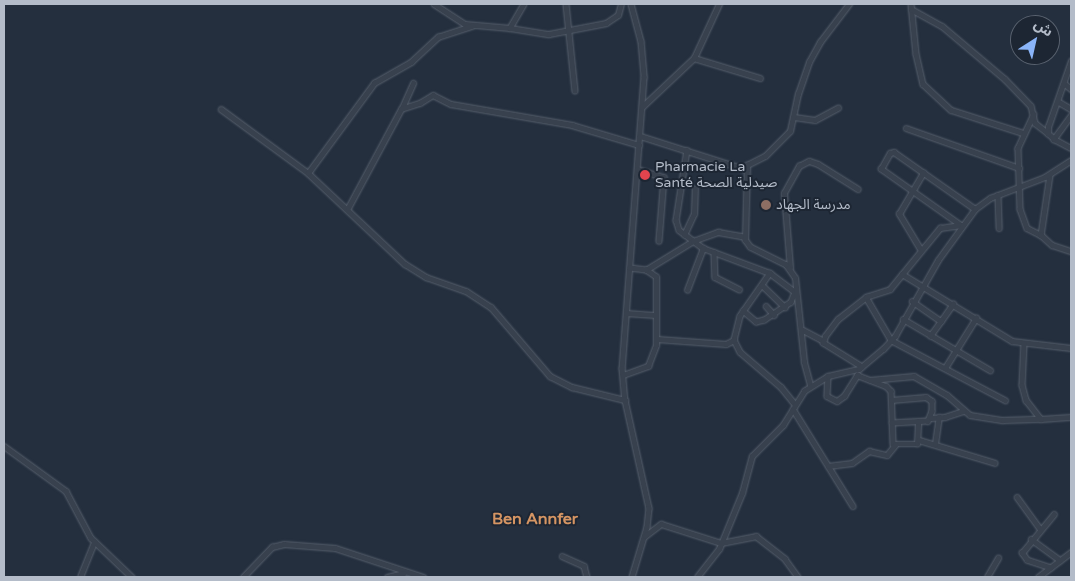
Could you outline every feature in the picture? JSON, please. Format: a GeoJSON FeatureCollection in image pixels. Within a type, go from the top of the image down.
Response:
{"type":"FeatureCollection","features":[{"type":"Feature","properties":{"kind":"street"},"geometry":{"type":"LineString","coordinates":[[510,28],[524,4]]}},
{"type":"Feature","properties":{"kind":"street"},"geometry":{"type":"LineString","coordinates":[[566,4],[575,91]]}},
{"type":"Feature","properties":{"kind":"street"},"geometry":{"type":"LineString","coordinates":[[308,173],[374,83],[411,62],[438,37],[472,26],[510,28],[530,33],[569,33],[606,24],[618,15],[621,4]]}},
{"type":"Feature","properties":{"kind":"street"},"geometry":{"type":"LineString","coordinates":[[631,4],[642,50],[642,107],[623,375],[624,400],[647,495],[648,517],[645,536],[632,577]]}},
{"type":"Feature","properties":{"kind":"street"},"geometry":{"type":"LineString","coordinates":[[642,107],[694,58],[719,4]]}},
{"type":"Feature","properties":{"kind":"street"},"geometry":{"type":"LineString","coordinates":[[790,268],[771,255],[750,247],[745,237],[748,162],[762,159],[790,131],[809,62],[824,36],[848,4]]}},
{"type":"Feature","properties":{"kind":"street"},"geometry":{"type":"LineString","coordinates":[[437,5],[472,26]]}},
{"type":"Feature","properties":{"kind":"street"},"geometry":{"type":"LineString","coordinates":[[911,6],[933,19],[966,45],[1031,106],[1035,122],[1054,139],[1071,148]]}},
{"type":"Feature","properties":{"kind":"street"},"geometry":{"type":"LineString","coordinates":[[911,6],[916,54],[923,84],[951,110],[1023,133]]}},
{"type":"Feature","properties":{"kind":"street"},"geometry":{"type":"LineString","coordinates":[[694,58],[760,78]]}},
{"type":"Feature","properties":{"kind":"street"},"geometry":{"type":"LineString","coordinates":[[1048,133],[1071,61]]}},
{"type":"Feature","properties":{"kind":"street"},"geometry":{"type":"LineString","coordinates":[[348,208],[383,138],[402,108],[413,83]]}},
{"type":"Feature","properties":{"kind":"street"},"geometry":{"type":"LineString","coordinates":[[1065,84],[1071,89]]}},
{"type":"Feature","properties":{"kind":"street"},"geometry":{"type":"LineString","coordinates":[[402,108],[420,104],[434,95],[451,104],[572,125],[639,145]]}},
{"type":"Feature","properties":{"kind":"street"},"geometry":{"type":"LineString","coordinates":[[1059,102],[1071,109]]}},
{"type":"Feature","properties":{"kind":"street"},"geometry":{"type":"LineString","coordinates":[[794,117],[815,120],[838,108]]}},
{"type":"Feature","properties":{"kind":"street"},"geometry":{"type":"LineString","coordinates":[[221,109],[308,173],[348,208],[405,264],[426,277],[466,292],[491,307],[556,380],[572,388],[624,400]]}},
{"type":"Feature","properties":{"kind":"street"},"geometry":{"type":"LineString","coordinates":[[1034,114],[1023,133],[1018,148],[1021,217],[1027,228],[1041,235],[1052,245],[1071,251]]}},
{"type":"Feature","properties":{"kind":"street"},"geometry":{"type":"LineString","coordinates":[[1054,139],[1071,116]]}},
{"type":"Feature","properties":{"kind":"street"},"geometry":{"type":"LineString","coordinates":[[906,128],[1019,168]]}},
{"type":"Feature","properties":{"kind":"street"},"geometry":{"type":"LineString","coordinates":[[640,136],[747,170]]}},
{"type":"Feature","properties":{"kind":"street"},"geometry":{"type":"LineString","coordinates":[[686,150],[676,220],[679,230],[703,248],[770,273],[795,292],[794,300],[785,307],[774,315],[756,322],[743,311]]}},
{"type":"Feature","properties":{"kind":"street"},"geometry":{"type":"LineString","coordinates":[[961,225],[881,169],[881,165],[891,152],[975,209]]}},
{"type":"Feature","properties":{"kind":"street"},"geometry":{"type":"LineString","coordinates":[[828,376],[827,396],[837,401],[844,396],[856,373],[891,340],[922,285],[961,225],[975,209],[998,195],[1050,175],[1071,160]]}},
{"type":"Feature","properties":{"kind":"street"},"geometry":{"type":"LineString","coordinates":[[810,385],[804,362],[803,330],[795,278],[790,268],[784,193],[790,177],[799,166],[810,161],[858,189]]}},
{"type":"Feature","properties":{"kind":"street"},"geometry":{"type":"LineString","coordinates":[[637,169],[664,177],[659,241]]}},
{"type":"Feature","properties":{"kind":"street"},"geometry":{"type":"LineString","coordinates":[[920,249],[900,214],[923,173]]}},
{"type":"Feature","properties":{"kind":"street"},"geometry":{"type":"LineString","coordinates":[[1041,235],[1050,175]]}},
{"type":"Feature","properties":{"kind":"street"},"geometry":{"type":"LineString","coordinates":[[684,235],[694,214],[695,189]]}},
{"type":"Feature","properties":{"kind":"street"},"geometry":{"type":"LineString","coordinates":[[998,195],[999,228]]}},
{"type":"Feature","properties":{"kind":"street"},"geometry":{"type":"LineString","coordinates":[[822,340],[838,319],[866,297],[888,290],[920,249],[944,226],[961,225]]}},
{"type":"Feature","properties":{"kind":"street"},"geometry":{"type":"LineString","coordinates":[[646,270],[693,241],[718,232],[745,237]]}},
{"type":"Feature","properties":{"kind":"street"},"geometry":{"type":"LineString","coordinates":[[687,290],[703,248]]}},
{"type":"Feature","properties":{"kind":"street"},"geometry":{"type":"LineString","coordinates":[[714,252],[715,277],[739,289]]}},
{"type":"Feature","properties":{"kind":"street"},"geometry":{"type":"LineString","coordinates":[[623,375],[648,366],[657,339],[656,277],[646,270],[630,268]]}},
{"type":"Feature","properties":{"kind":"street"},"geometry":{"type":"LineString","coordinates":[[770,273],[743,311],[734,331],[734,340],[740,352],[781,387],[853,506]]}},
{"type":"Feature","properties":{"kind":"street"},"geometry":{"type":"LineString","coordinates":[[902,274],[1012,341],[1071,348]]}},
{"type":"Feature","properties":{"kind":"street"},"geometry":{"type":"LineString","coordinates":[[762,285],[785,307]]}},
{"type":"Feature","properties":{"kind":"street"},"geometry":{"type":"LineString","coordinates":[[866,297],[891,340],[1005,400]]}},
{"type":"Feature","properties":{"kind":"street"},"geometry":{"type":"LineString","coordinates":[[912,302],[941,321]]}},
{"type":"Feature","properties":{"kind":"street"},"geometry":{"type":"LineString","coordinates":[[930,336],[953,304]]}},
{"type":"Feature","properties":{"kind":"street"},"geometry":{"type":"LineString","coordinates":[[766,306],[774,315]]}},
{"type":"Feature","properties":{"kind":"street"},"geometry":{"type":"LineString","coordinates":[[626,313],[656,315]]}},
{"type":"Feature","properties":{"kind":"street"},"geometry":{"type":"LineString","coordinates":[[944,368],[976,318]]}},
{"type":"Feature","properties":{"kind":"street"},"geometry":{"type":"LineString","coordinates":[[903,319],[955,352],[990,370]]}},
{"type":"Feature","properties":{"kind":"street"},"geometry":{"type":"LineString","coordinates":[[803,330],[822,340],[823,343],[862,367]]}},
{"type":"Feature","properties":{"kind":"street"},"geometry":{"type":"LineString","coordinates":[[657,339],[726,344],[734,340]]}},
{"type":"Feature","properties":{"kind":"street"},"geometry":{"type":"LineString","coordinates":[[1024,343],[1023,392],[1040,419]]}},
{"type":"Feature","properties":{"kind":"street"},"geometry":{"type":"LineString","coordinates":[[697,577],[721,543],[742,493],[749,461],[778,431],[810,385],[828,376],[856,373],[889,388],[892,400],[891,441],[895,445],[913,446],[919,440],[918,422]]}},
{"type":"Feature","properties":{"kind":"street"},"geometry":{"type":"LineString","coordinates":[[870,380],[909,375],[918,377],[947,395],[962,411],[974,416],[1003,420],[1071,417]]}},
{"type":"Feature","properties":{"kind":"street"},"geometry":{"type":"LineString","coordinates":[[892,400],[928,398],[932,401],[931,418]]}},
{"type":"Feature","properties":{"kind":"street"},"geometry":{"type":"LineString","coordinates":[[892,423],[918,422],[962,411]]}},
{"type":"Feature","properties":{"kind":"street"},"geometry":{"type":"LineString","coordinates":[[935,444],[939,417]]}},
{"type":"Feature","properties":{"kind":"street"},"geometry":{"type":"LineString","coordinates":[[919,440],[995,462]]}},
{"type":"Feature","properties":{"kind":"street"},"geometry":{"type":"LineString","coordinates":[[828,466],[852,463],[869,452],[887,456],[895,445]]}},
{"type":"Feature","properties":{"kind":"street"},"geometry":{"type":"LineString","coordinates":[[4,446],[66,491],[94,542],[132,577]]}},
{"type":"Feature","properties":{"kind":"street"},"geometry":{"type":"LineString","coordinates":[[1017,497],[1040,530]]}},
{"type":"Feature","properties":{"kind":"street"},"geometry":{"type":"LineString","coordinates":[[1051,568],[1022,556],[1031,539],[1054,514]]}},
{"type":"Feature","properties":{"kind":"street"},"geometry":{"type":"LineString","coordinates":[[645,536],[657,525],[666,524],[721,543],[756,536],[785,559],[798,577]]}},
{"type":"Feature","properties":{"kind":"street"},"geometry":{"type":"LineString","coordinates":[[1031,539],[1060,560]]}},
{"type":"Feature","properties":{"kind":"street"},"geometry":{"type":"LineString","coordinates":[[80,577],[94,542]]}},
{"type":"Feature","properties":{"kind":"street"},"geometry":{"type":"LineString","coordinates":[[243,577],[272,547],[284,544],[326,546],[422,577]]}},
{"type":"Feature","properties":{"kind":"street"},"geometry":{"type":"LineString","coordinates":[[1038,577],[1070,554]]}},
{"type":"Feature","properties":{"kind":"street"},"geometry":{"type":"LineString","coordinates":[[562,556],[584,566],[587,577]]}},
{"type":"Feature","properties":{"kind":"street"},"geometry":{"type":"LineString","coordinates":[[987,577],[998,558]]}},
{"type":"Feature","properties":{"kind":"street"},"geometry":{"type":"LineString","coordinates":[[387,577],[405,572]]}},
{"type":"Feature","properties":{"kind":"place","name":"Pharmacie La Santé صيدلية الصحة"},"geometry":{"type":"Point","coordinates":[645,175]}},
{"type":"Feature","properties":{"kind":"place","name":"مدرسة الجهاد"},"geometry":{"type":"Point","coordinates":[766,205]}},
{"type":"Feature","properties":{"kind":"district","name":"Ben Annfer"},"geometry":{"type":"Point","coordinates":[535,519]}}]}
